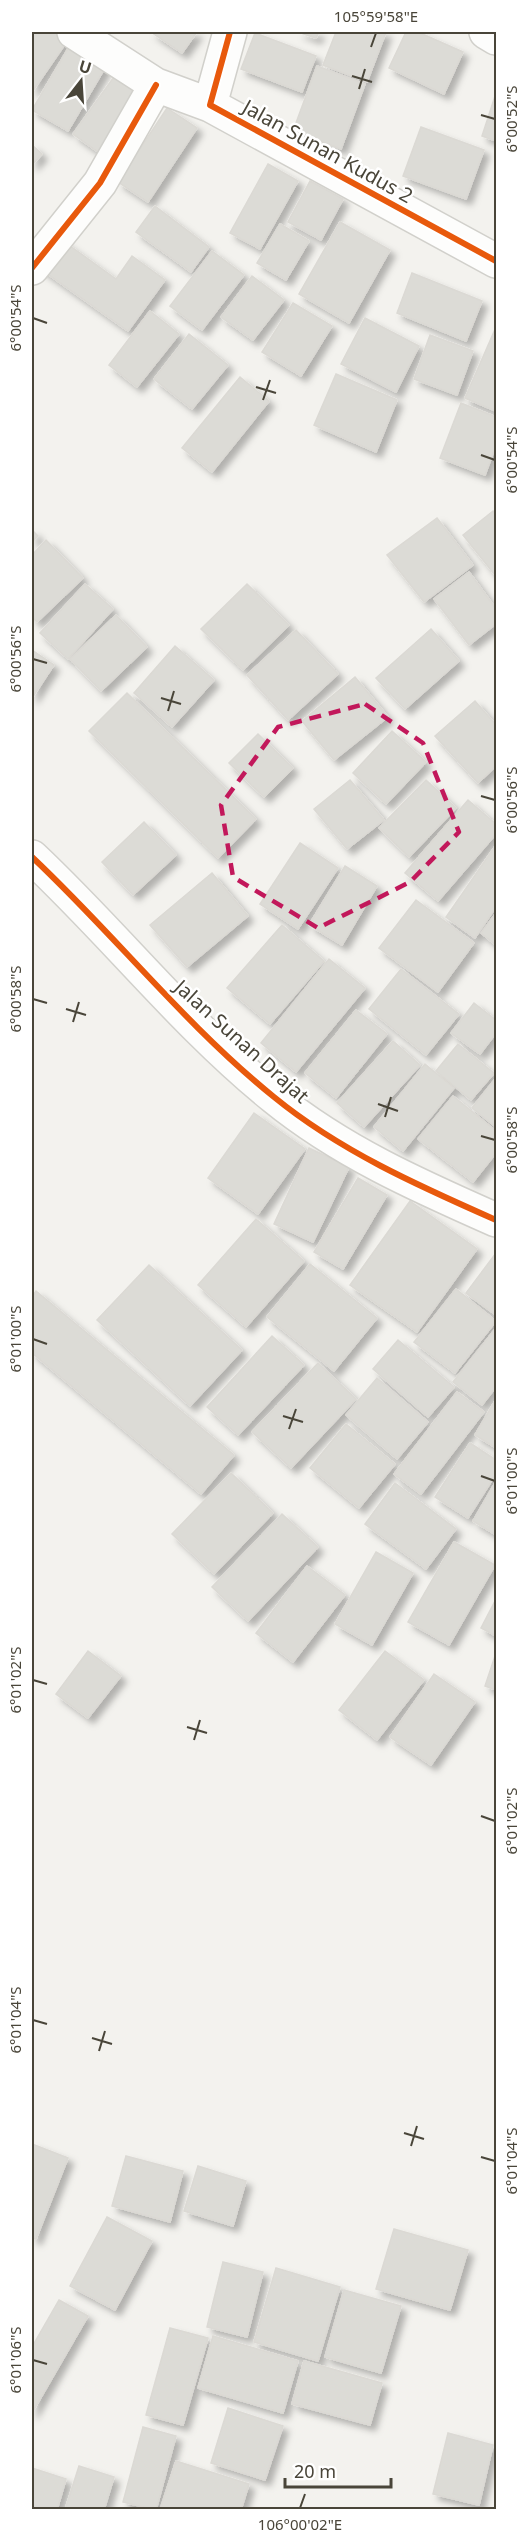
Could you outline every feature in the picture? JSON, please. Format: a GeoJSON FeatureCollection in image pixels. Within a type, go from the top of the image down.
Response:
{"type":"FeatureCollection","features":[{"type":"Feature","properties":{"kind":"street","name":"Jalan Sunan Kudus 2"},"geometry":{"type":"LineString","coordinates":[[74,32],[156,85],[210,105],[496,261]]}},
{"type":"Feature","properties":{"kind":"street"},"geometry":{"type":"LineString","coordinates":[[210,105],[230,32]]}},
{"type":"Feature","properties":{"kind":"street"},"geometry":{"type":"LineString","coordinates":[[486,32],[496,38]]}},
{"type":"Feature","properties":{"kind":"street"},"geometry":{"type":"LineString","coordinates":[[32,268],[100,183],[156,85]]}},
{"type":"Feature","properties":{"kind":"street","name":"Jalan Sunan Drajat"},"geometry":{"type":"LineString","coordinates":[[32,857],[63,886],[178,1011],[275,1098],[364,1156],[406,1180],[496,1220]]}},
{"type":"Feature","properties":{"kind":"highlighted area"},"geometry":{"type":"Polygon","coordinates":[[[365,704],[423,743],[459,832],[410,882],[318,928],[233,877],[221,805],[278,727],[365,704]]]}},
{"type":"Feature","properties":{"kind":"building"},"geometry":{"type":"Polygon","coordinates":[[[32,32],[62,32],[70,37],[32,92],[32,32]]]}},
{"type":"Feature","properties":{"kind":"building"},"geometry":{"type":"Polygon","coordinates":[[[151,32],[197,32],[182,53],[151,32]]]}},
{"type":"Feature","properties":{"kind":"building"},"geometry":{"type":"Polygon","coordinates":[[[298,32],[319,32],[316,38],[298,32]]]}},
{"type":"Feature","properties":{"kind":"building"},"geometry":{"type":"Polygon","coordinates":[[[336,32],[386,32],[367,82],[323,65],[336,32]]]}},
{"type":"Feature","properties":{"kind":"building"},"geometry":{"type":"Polygon","coordinates":[[[406,32],[418,32],[463,52],[444,94],[389,68],[406,32]]]}},
{"type":"Feature","properties":{"kind":"building"},"geometry":{"type":"Polygon","coordinates":[[[255,33],[316,56],[302,92],[241,69],[255,33]]]}},
{"type":"Feature","properties":{"kind":"building"},"geometry":{"type":"Polygon","coordinates":[[[73,40],[109,61],[68,131],[32,110],[73,40]]]}},
{"type":"Feature","properties":{"kind":"building"},"geometry":{"type":"Polygon","coordinates":[[[317,66],[365,84],[341,149],[293,131],[317,66]]]}},
{"type":"Feature","properties":{"kind":"building"},"geometry":{"type":"Polygon","coordinates":[[[116,74],[143,93],[101,154],[73,134],[116,74]]]}},
{"type":"Feature","properties":{"kind":"building"},"geometry":{"type":"Polygon","coordinates":[[[496,93],[496,141],[482,136],[496,93]]]}},
{"type":"Feature","properties":{"kind":"building"},"geometry":{"type":"Polygon","coordinates":[[[167,108],[197,128],[148,202],[118,182],[167,108]]]}},
{"type":"Feature","properties":{"kind":"building"},"geometry":{"type":"Polygon","coordinates":[[[421,127],[484,150],[466,199],[403,176],[421,127]]]}},
{"type":"Feature","properties":{"kind":"building"},"geometry":{"type":"Polygon","coordinates":[[[32,145],[42,154],[32,165],[32,145]]]}},
{"type":"Feature","properties":{"kind":"building"},"geometry":{"type":"Polygon","coordinates":[[[268,164],[298,181],[260,249],[230,233],[268,164]]]}},
{"type":"Feature","properties":{"kind":"building"},"geometry":{"type":"Polygon","coordinates":[[[310,181],[343,199],[321,240],[288,222],[310,181]]]}},
{"type":"Feature","properties":{"kind":"building"},"geometry":{"type":"Polygon","coordinates":[[[155,206],[209,247],[191,272],[136,232],[155,206]]]}},
{"type":"Feature","properties":{"kind":"building"},"geometry":{"type":"Polygon","coordinates":[[[340,222],[390,250],[349,323],[299,294],[340,222]]]}},
{"type":"Feature","properties":{"kind":"building"},"geometry":{"type":"Polygon","coordinates":[[[280,224],[309,241],[286,280],[257,263],[280,224]]]}},
{"type":"Feature","properties":{"kind":"building"},"geometry":{"type":"Polygon","coordinates":[[[59,238],[116,279],[132,256],[165,280],[128,331],[38,267],[59,238]]]}},
{"type":"Feature","properties":{"kind":"building"},"geometry":{"type":"Polygon","coordinates":[[[212,251],[244,275],[202,330],[170,306],[212,251]]]}},
{"type":"Feature","properties":{"kind":"building"},"geometry":{"type":"Polygon","coordinates":[[[412,273],[482,301],[466,341],[397,313],[412,273]]]}},
{"type":"Feature","properties":{"kind":"building"},"geometry":{"type":"Polygon","coordinates":[[[252,276],[284,300],[253,340],[221,317],[252,276]]]}},
{"type":"Feature","properties":{"kind":"building"},"geometry":{"type":"Polygon","coordinates":[[[293,303],[332,326],[301,376],[262,352],[293,303]]]}},
{"type":"Feature","properties":{"kind":"building"},"geometry":{"type":"Polygon","coordinates":[[[150,311],[179,334],[137,387],[109,365],[150,311]]]}},
{"type":"Feature","properties":{"kind":"building"},"geometry":{"type":"Polygon","coordinates":[[[365,318],[419,346],[396,392],[341,364],[365,318]]]}},
{"type":"Feature","properties":{"kind":"building"},"geometry":{"type":"Polygon","coordinates":[[[496,327],[496,411],[465,398],[496,327]]]}},
{"type":"Feature","properties":{"kind":"building"},"geometry":{"type":"Polygon","coordinates":[[[189,334],[228,365],[192,409],[154,379],[189,334]]]}},
{"type":"Feature","properties":{"kind":"building"},"geometry":{"type":"Polygon","coordinates":[[[430,335],[473,351],[457,395],[414,379],[430,335]]]}},
{"type":"Feature","properties":{"kind":"building"},"geometry":{"type":"Polygon","coordinates":[[[336,374],[397,400],[376,452],[314,425],[336,374]]]}},
{"type":"Feature","properties":{"kind":"building"},"geometry":{"type":"Polygon","coordinates":[[[240,377],[269,401],[212,472],[182,448],[240,377]]]}},
{"type":"Feature","properties":{"kind":"building"},"geometry":{"type":"Polygon","coordinates":[[[461,403],[496,417],[496,445],[485,475],[440,458],[461,403]]]}},
{"type":"Feature","properties":{"kind":"building"},"geometry":{"type":"Polygon","coordinates":[[[493,511],[496,516],[495,575],[463,535],[493,511]]]}},
{"type":"Feature","properties":{"kind":"building"},"geometry":{"type":"Polygon","coordinates":[[[437,518],[473,565],[424,602],[387,555],[437,518]]]}},
{"type":"Feature","properties":{"kind":"building"},"geometry":{"type":"Polygon","coordinates":[[[32,530],[38,536],[32,542],[32,530]]]}},
{"type":"Feature","properties":{"kind":"building"},"geometry":{"type":"Polygon","coordinates":[[[46,540],[83,578],[37,622],[32,617],[32,555],[46,540]]]}},
{"type":"Feature","properties":{"kind":"building"},"geometry":{"type":"Polygon","coordinates":[[[469,572],[496,609],[496,624],[469,645],[434,599],[469,572]]]}},
{"type":"Feature","properties":{"kind":"building"},"geometry":{"type":"Polygon","coordinates":[[[85,584],[113,609],[68,659],[40,633],[85,584]]]}},
{"type":"Feature","properties":{"kind":"building"},"geometry":{"type":"Polygon","coordinates":[[[247,584],[289,625],[243,670],[201,629],[247,584]]]}},
{"type":"Feature","properties":{"kind":"building"},"geometry":{"type":"Polygon","coordinates":[[[116,615],[147,647],[101,691],[70,659],[116,615]]]}},
{"type":"Feature","properties":{"kind":"building"},"geometry":{"type":"Polygon","coordinates":[[[431,629],[459,661],[405,709],[376,678],[431,629]]]}},
{"type":"Feature","properties":{"kind":"building"},"geometry":{"type":"Polygon","coordinates":[[[296,630],[338,674],[288,720],[247,675],[296,630]]]}},
{"type":"Feature","properties":{"kind":"building"},"geometry":{"type":"Polygon","coordinates":[[[175,646],[214,680],[172,727],[134,693],[175,646]]]}},
{"type":"Feature","properties":{"kind":"building"},"geometry":{"type":"Polygon","coordinates":[[[32,650],[54,665],[32,698],[32,650]]]}},
{"type":"Feature","properties":{"kind":"building"},"geometry":{"type":"Polygon","coordinates":[[[355,677],[388,717],[334,760],[302,721],[355,677]]]}},
{"type":"Feature","properties":{"kind":"building"},"geometry":{"type":"Polygon","coordinates":[[[127,693],[256,819],[218,858],[89,731],[127,693]]]}},
{"type":"Feature","properties":{"kind":"building"},"geometry":{"type":"Polygon","coordinates":[[[475,701],[496,725],[496,766],[478,783],[435,736],[475,701]]]}},
{"type":"Feature","properties":{"kind":"building"},"geometry":{"type":"Polygon","coordinates":[[[392,731],[426,762],[386,804],[353,773],[392,731]]]}},
{"type":"Feature","properties":{"kind":"building"},"geometry":{"type":"Polygon","coordinates":[[[258,734],[293,768],[264,797],[229,763],[258,734]]]}},
{"type":"Feature","properties":{"kind":"building"},"geometry":{"type":"Polygon","coordinates":[[[350,780],[384,820],[347,849],[314,809],[350,780]]]}},
{"type":"Feature","properties":{"kind":"building"},"geometry":{"type":"Polygon","coordinates":[[[426,780],[456,808],[409,857],[379,828],[426,780]]]}},
{"type":"Feature","properties":{"kind":"building"},"geometry":{"type":"Polygon","coordinates":[[[468,800],[496,824],[496,834],[438,901],[405,873],[468,800]]]}},
{"type":"Feature","properties":{"kind":"building"},"geometry":{"type":"Polygon","coordinates":[[[144,822],[176,855],[133,895],[102,862],[144,822]]]}},
{"type":"Feature","properties":{"kind":"building"},"geometry":{"type":"Polygon","coordinates":[[[300,843],[338,868],[298,929],[260,904],[300,843]]]}},
{"type":"Feature","properties":{"kind":"building"},"geometry":{"type":"Polygon","coordinates":[[[496,845],[496,907],[475,938],[446,917],[496,845]]]}},
{"type":"Feature","properties":{"kind":"building"},"geometry":{"type":"Polygon","coordinates":[[[345,866],[377,886],[342,945],[309,925],[345,866]]]}},
{"type":"Feature","properties":{"kind":"building"},"geometry":{"type":"Polygon","coordinates":[[[212,873],[248,916],[187,967],[150,925],[212,873]]]}},
{"type":"Feature","properties":{"kind":"building"},"geometry":{"type":"Polygon","coordinates":[[[416,900],[474,943],[438,992],[379,948],[416,900]]]}},
{"type":"Feature","properties":{"kind":"building"},"geometry":{"type":"Polygon","coordinates":[[[496,913],[496,945],[481,933],[496,913]]]}},
{"type":"Feature","properties":{"kind":"building"},"geometry":{"type":"Polygon","coordinates":[[[282,925],[324,961],[270,1024],[227,988],[282,925]]]}},
{"type":"Feature","properties":{"kind":"building"},"geometry":{"type":"Polygon","coordinates":[[[329,959],[365,988],[296,1072],[261,1043],[329,959]]]}},
{"type":"Feature","properties":{"kind":"building"},"geometry":{"type":"Polygon","coordinates":[[[401,969],[459,1014],[426,1055],[369,1009],[401,969]]]}},
{"type":"Feature","properties":{"kind":"building"},"geometry":{"type":"Polygon","coordinates":[[[474,1003],[496,1020],[496,1033],[480,1054],[451,1033],[474,1003]]]}},
{"type":"Feature","properties":{"kind":"building"},"geometry":{"type":"Polygon","coordinates":[[[356,1010],[387,1034],[336,1098],[305,1073],[356,1010]]]}},
{"type":"Feature","properties":{"kind":"building"},"geometry":{"type":"Polygon","coordinates":[[[393,1041],[420,1065],[364,1127],[337,1103],[393,1041]]]}},
{"type":"Feature","properties":{"kind":"building"},"geometry":{"type":"Polygon","coordinates":[[[458,1044],[494,1073],[471,1100],[436,1071],[458,1044]]]}},
{"type":"Feature","properties":{"kind":"building"},"geometry":{"type":"Polygon","coordinates":[[[425,1064],[454,1088],[403,1151],[374,1127],[425,1064]]]}},
{"type":"Feature","properties":{"kind":"building"},"geometry":{"type":"Polygon","coordinates":[[[496,1078],[496,1127],[472,1108],[496,1078]]]}},
{"type":"Feature","properties":{"kind":"building"},"geometry":{"type":"Polygon","coordinates":[[[453,1096],[496,1131],[496,1153],[473,1182],[418,1139],[453,1096]]]}},
{"type":"Feature","properties":{"kind":"building"},"geometry":{"type":"Polygon","coordinates":[[[254,1113],[305,1149],[258,1214],[208,1178],[254,1113]]]}},
{"type":"Feature","properties":{"kind":"building"},"geometry":{"type":"Polygon","coordinates":[[[309,1148],[349,1167],[313,1242],[274,1224],[309,1148]]]}},
{"type":"Feature","properties":{"kind":"building"},"geometry":{"type":"Polygon","coordinates":[[[358,1178],[387,1195],[343,1269],[314,1252],[358,1178]]]}},
{"type":"Feature","properties":{"kind":"building"},"geometry":{"type":"Polygon","coordinates":[[[410,1201],[477,1249],[417,1332],[350,1285],[410,1201]]]}},
{"type":"Feature","properties":{"kind":"building"},"geometry":{"type":"Polygon","coordinates":[[[256,1219],[304,1261],[246,1327],[198,1285],[256,1219]]]}},
{"type":"Feature","properties":{"kind":"building"},"geometry":{"type":"Polygon","coordinates":[[[496,1253],[496,1315],[466,1293],[496,1253]]]}},
{"type":"Feature","properties":{"kind":"building"},"geometry":{"type":"Polygon","coordinates":[[[310,1264],[377,1318],[334,1371],[267,1317],[310,1264]]]}},
{"type":"Feature","properties":{"kind":"building"},"geometry":{"type":"Polygon","coordinates":[[[149,1265],[242,1350],[190,1406],[97,1320],[149,1265]]]}},
{"type":"Feature","properties":{"kind":"building"},"geometry":{"type":"Polygon","coordinates":[[[456,1289],[496,1321],[455,1373],[414,1342],[456,1289]]]}},
{"type":"Feature","properties":{"kind":"building"},"geometry":{"type":"Polygon","coordinates":[[[36,1291],[234,1455],[201,1494],[32,1353],[32,1297],[36,1291]]]}},
{"type":"Feature","properties":{"kind":"building"},"geometry":{"type":"Polygon","coordinates":[[[496,1328],[496,1387],[482,1405],[453,1382],[496,1328]]]}},
{"type":"Feature","properties":{"kind":"building"},"geometry":{"type":"Polygon","coordinates":[[[272,1336],[304,1365],[238,1435],[207,1407],[272,1336]]]}},
{"type":"Feature","properties":{"kind":"building"},"geometry":{"type":"Polygon","coordinates":[[[398,1340],[454,1387],[428,1417],[373,1369],[398,1340]]]}},
{"type":"Feature","properties":{"kind":"building"},"geometry":{"type":"Polygon","coordinates":[[[318,1363],[356,1399],[291,1468],[252,1432],[318,1363]]]}},
{"type":"Feature","properties":{"kind":"building"},"geometry":{"type":"Polygon","coordinates":[[[377,1378],[428,1422],[397,1459],[346,1415],[377,1378]]]}},
{"type":"Feature","properties":{"kind":"building"},"geometry":{"type":"Polygon","coordinates":[[[457,1392],[484,1412],[421,1494],[394,1474],[457,1392]]]}},
{"type":"Feature","properties":{"kind":"building"},"geometry":{"type":"Polygon","coordinates":[[[496,1399],[496,1448],[475,1435],[496,1399]]]}},
{"type":"Feature","properties":{"kind":"building"},"geometry":{"type":"Polygon","coordinates":[[[346,1424],[395,1464],[359,1508],[310,1468],[346,1424]]]}},
{"type":"Feature","properties":{"kind":"building"},"geometry":{"type":"Polygon","coordinates":[[[470,1443],[496,1460],[496,1474],[468,1518],[435,1497],[470,1443]]]}},
{"type":"Feature","properties":{"kind":"building"},"geometry":{"type":"Polygon","coordinates":[[[231,1473],[273,1513],[214,1574],[172,1534],[231,1473]]]}},
{"type":"Feature","properties":{"kind":"building"},"geometry":{"type":"Polygon","coordinates":[[[496,1481],[496,1535],[473,1521],[496,1481]]]}},
{"type":"Feature","properties":{"kind":"building"},"geometry":{"type":"Polygon","coordinates":[[[395,1483],[456,1529],[426,1569],[365,1524],[395,1483]]]}},
{"type":"Feature","properties":{"kind":"building"},"geometry":{"type":"Polygon","coordinates":[[[282,1514],[318,1547],[248,1621],[212,1587],[282,1514]]]}},
{"type":"Feature","properties":{"kind":"building"},"geometry":{"type":"Polygon","coordinates":[[[454,1542],[495,1565],[449,1645],[408,1622],[454,1542]]]}},
{"type":"Feature","properties":{"kind":"building"},"geometry":{"type":"Polygon","coordinates":[[[376,1552],[413,1573],[372,1645],[335,1624],[376,1552]]]}},
{"type":"Feature","properties":{"kind":"building"},"geometry":{"type":"Polygon","coordinates":[[[307,1566],[345,1595],[293,1662],[256,1633],[307,1566]]]}},
{"type":"Feature","properties":{"kind":"building"},"geometry":{"type":"Polygon","coordinates":[[[496,1599],[496,1636],[481,1628],[496,1599]]]}},
{"type":"Feature","properties":{"kind":"building"},"geometry":{"type":"Polygon","coordinates":[[[88,1651],[121,1676],[88,1718],[56,1694],[88,1651]]]}},
{"type":"Feature","properties":{"kind":"building"},"geometry":{"type":"Polygon","coordinates":[[[385,1651],[424,1680],[377,1740],[339,1710],[385,1651]]]}},
{"type":"Feature","properties":{"kind":"building"},"geometry":{"type":"Polygon","coordinates":[[[496,1653],[496,1690],[485,1686],[496,1653]]]}},
{"type":"Feature","properties":{"kind":"building"},"geometry":{"type":"Polygon","coordinates":[[[434,1674],[475,1702],[431,1765],[390,1737],[434,1674]]]}},
{"type":"Feature","properties":{"kind":"building"},"geometry":{"type":"Polygon","coordinates":[[[32,2144],[68,2158],[36,2239],[32,2238],[32,2144]]]}},
{"type":"Feature","properties":{"kind":"building"},"geometry":{"type":"Polygon","coordinates":[[[126,2156],[183,2171],[170,2222],[112,2206],[126,2156]]]}},
{"type":"Feature","properties":{"kind":"building"},"geometry":{"type":"Polygon","coordinates":[[[198,2166],[246,2181],[233,2226],[184,2211],[198,2166]]]}},
{"type":"Feature","properties":{"kind":"building"},"geometry":{"type":"Polygon","coordinates":[[[107,2217],[152,2241],[115,2310],[70,2286],[107,2217]]]}},
{"type":"Feature","properties":{"kind":"building"},"geometry":{"type":"Polygon","coordinates":[[[394,2229],[468,2250],[450,2310],[376,2289],[394,2229]]]}},
{"type":"Feature","properties":{"kind":"building"},"geometry":{"type":"Polygon","coordinates":[[[223,2262],[263,2272],[247,2337],[207,2327],[223,2262]]]}},
{"type":"Feature","properties":{"kind":"building"},"geometry":{"type":"Polygon","coordinates":[[[276,2268],[340,2287],[318,2361],[254,2342],[276,2268]]]}},
{"type":"Feature","properties":{"kind":"building"},"geometry":{"type":"Polygon","coordinates":[[[344,2290],[401,2306],[381,2373],[325,2357],[344,2290]]]}},
{"type":"Feature","properties":{"kind":"building"},"geometry":{"type":"Polygon","coordinates":[[[59,2300],[88,2316],[32,2413],[32,2347],[59,2300]]]}},
{"type":"Feature","properties":{"kind":"building"},"geometry":{"type":"Polygon","coordinates":[[[170,2328],[208,2338],[183,2425],[146,2415],[170,2328]]]}},
{"type":"Feature","properties":{"kind":"building"},"geometry":{"type":"Polygon","coordinates":[[[213,2336],[298,2361],[283,2413],[198,2388],[213,2336]]]}},
{"type":"Feature","properties":{"kind":"building"},"geometry":{"type":"Polygon","coordinates":[[[304,2361],[382,2383],[370,2425],[292,2404],[304,2361]]]}},
{"type":"Feature","properties":{"kind":"building"},"geometry":{"type":"Polygon","coordinates":[[[228,2408],[283,2426],[265,2480],[211,2463],[228,2408]]]}},
{"type":"Feature","properties":{"kind":"building"},"geometry":{"type":"Polygon","coordinates":[[[143,2427],[176,2436],[156,2510],[123,2502],[143,2427]]]}},
{"type":"Feature","properties":{"kind":"building"},"geometry":{"type":"Polygon","coordinates":[[[448,2433],[493,2445],[479,2505],[433,2494],[448,2433]]]}},
{"type":"Feature","properties":{"kind":"building"},"geometry":{"type":"Polygon","coordinates":[[[176,2461],[249,2484],[241,2510],[160,2510],[176,2461]]]}},
{"type":"Feature","properties":{"kind":"building"},"geometry":{"type":"Polygon","coordinates":[[[79,2466],[114,2477],[104,2510],[65,2510],[79,2466]]]}},
{"type":"Feature","properties":{"kind":"building"},"geometry":{"type":"Polygon","coordinates":[[[32,2468],[66,2479],[57,2510],[32,2510],[32,2468]]]}},
{"type":"Feature","properties":{"kind":"cycle path"},"geometry":{"type":"LineString","coordinates":[[230,32],[210,105],[496,261]]}},
{"type":"Feature","properties":{"kind":"cycle path"},"geometry":{"type":"LineString","coordinates":[[32,268],[100,183],[156,85]]}},
{"type":"Feature","properties":{"kind":"cycle path"},"geometry":{"type":"LineString","coordinates":[[32,857],[210,1040],[274,1097],[353,1151],[496,1220]]}}]}
